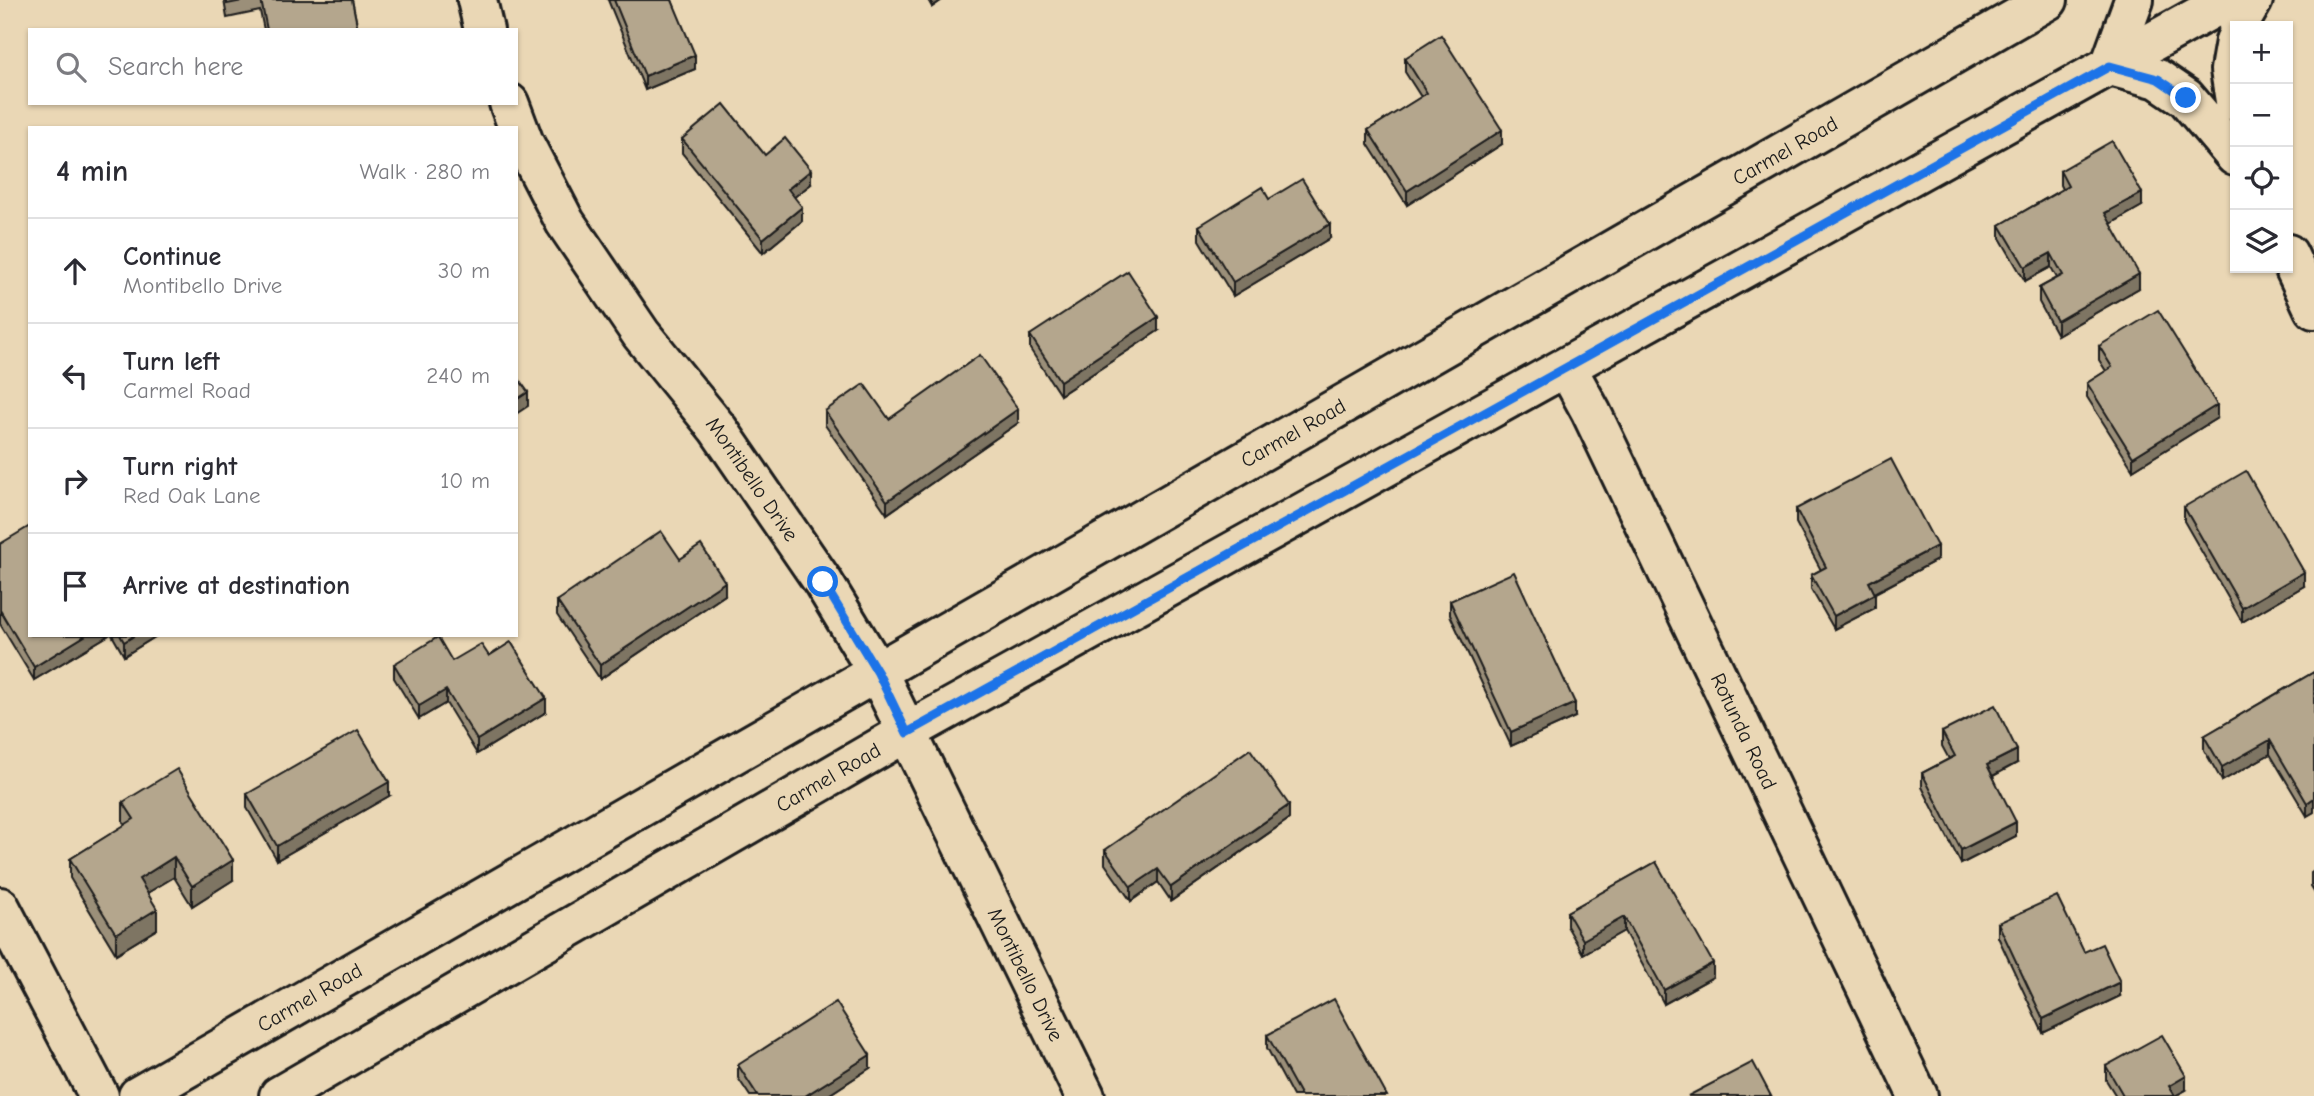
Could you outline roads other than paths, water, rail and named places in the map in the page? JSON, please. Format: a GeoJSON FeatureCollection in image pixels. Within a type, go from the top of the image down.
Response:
{"type":"FeatureCollection","features":[{"type":"Feature","properties":{"kind":"main road"},"geometry":{"type":"LineString","coordinates":[[477,0],[484,28]]}},
{"type":"Feature","properties":{"kind":"main road","name":"Carmel Road"},"geometry":{"type":"LineString","coordinates":[[138,1096],[878,673],[2012,10],[2048,0]]}},
{"type":"Feature","properties":{"kind":"main road"},"geometry":{"type":"LineString","coordinates":[[2134,0],[2110,66],[2158,79],[2186,98],[2230,150]]}},
{"type":"Feature","properties":{"kind":"main road","name":"Carmel Road"},"geometry":{"type":"LineString","coordinates":[[279,1096],[907,733],[2228,0]]}},
{"type":"Feature","properties":{"kind":"main road"},"geometry":{"type":"LineString","coordinates":[[2239,21],[2253,0]]}},
{"type":"Feature","properties":{"kind":"main road","name":"Montibello Drive"},"geometry":{"type":"LineString","coordinates":[[510,105],[518,126]]}},
{"type":"Feature","properties":{"kind":"main road","name":"Montibello Drive"},"geometry":{"type":"LineString","coordinates":[[518,127],[565,222],[641,334],[718,429],[823,582],[878,673],[1084,1096]]}},
{"type":"Feature","properties":{"kind":"main road"},"geometry":{"type":"LineString","coordinates":[[2293,265],[2314,309]]}},
{"type":"Feature","properties":{"kind":"main road","name":"Rotunda Road"},"geometry":{"type":"LineString","coordinates":[[1567,368],[1591,412],[1918,1096]]}},
{"type":"Feature","properties":{"kind":"main road"},"geometry":{"type":"LineString","coordinates":[[0,906],[99,1096]]}}]}
